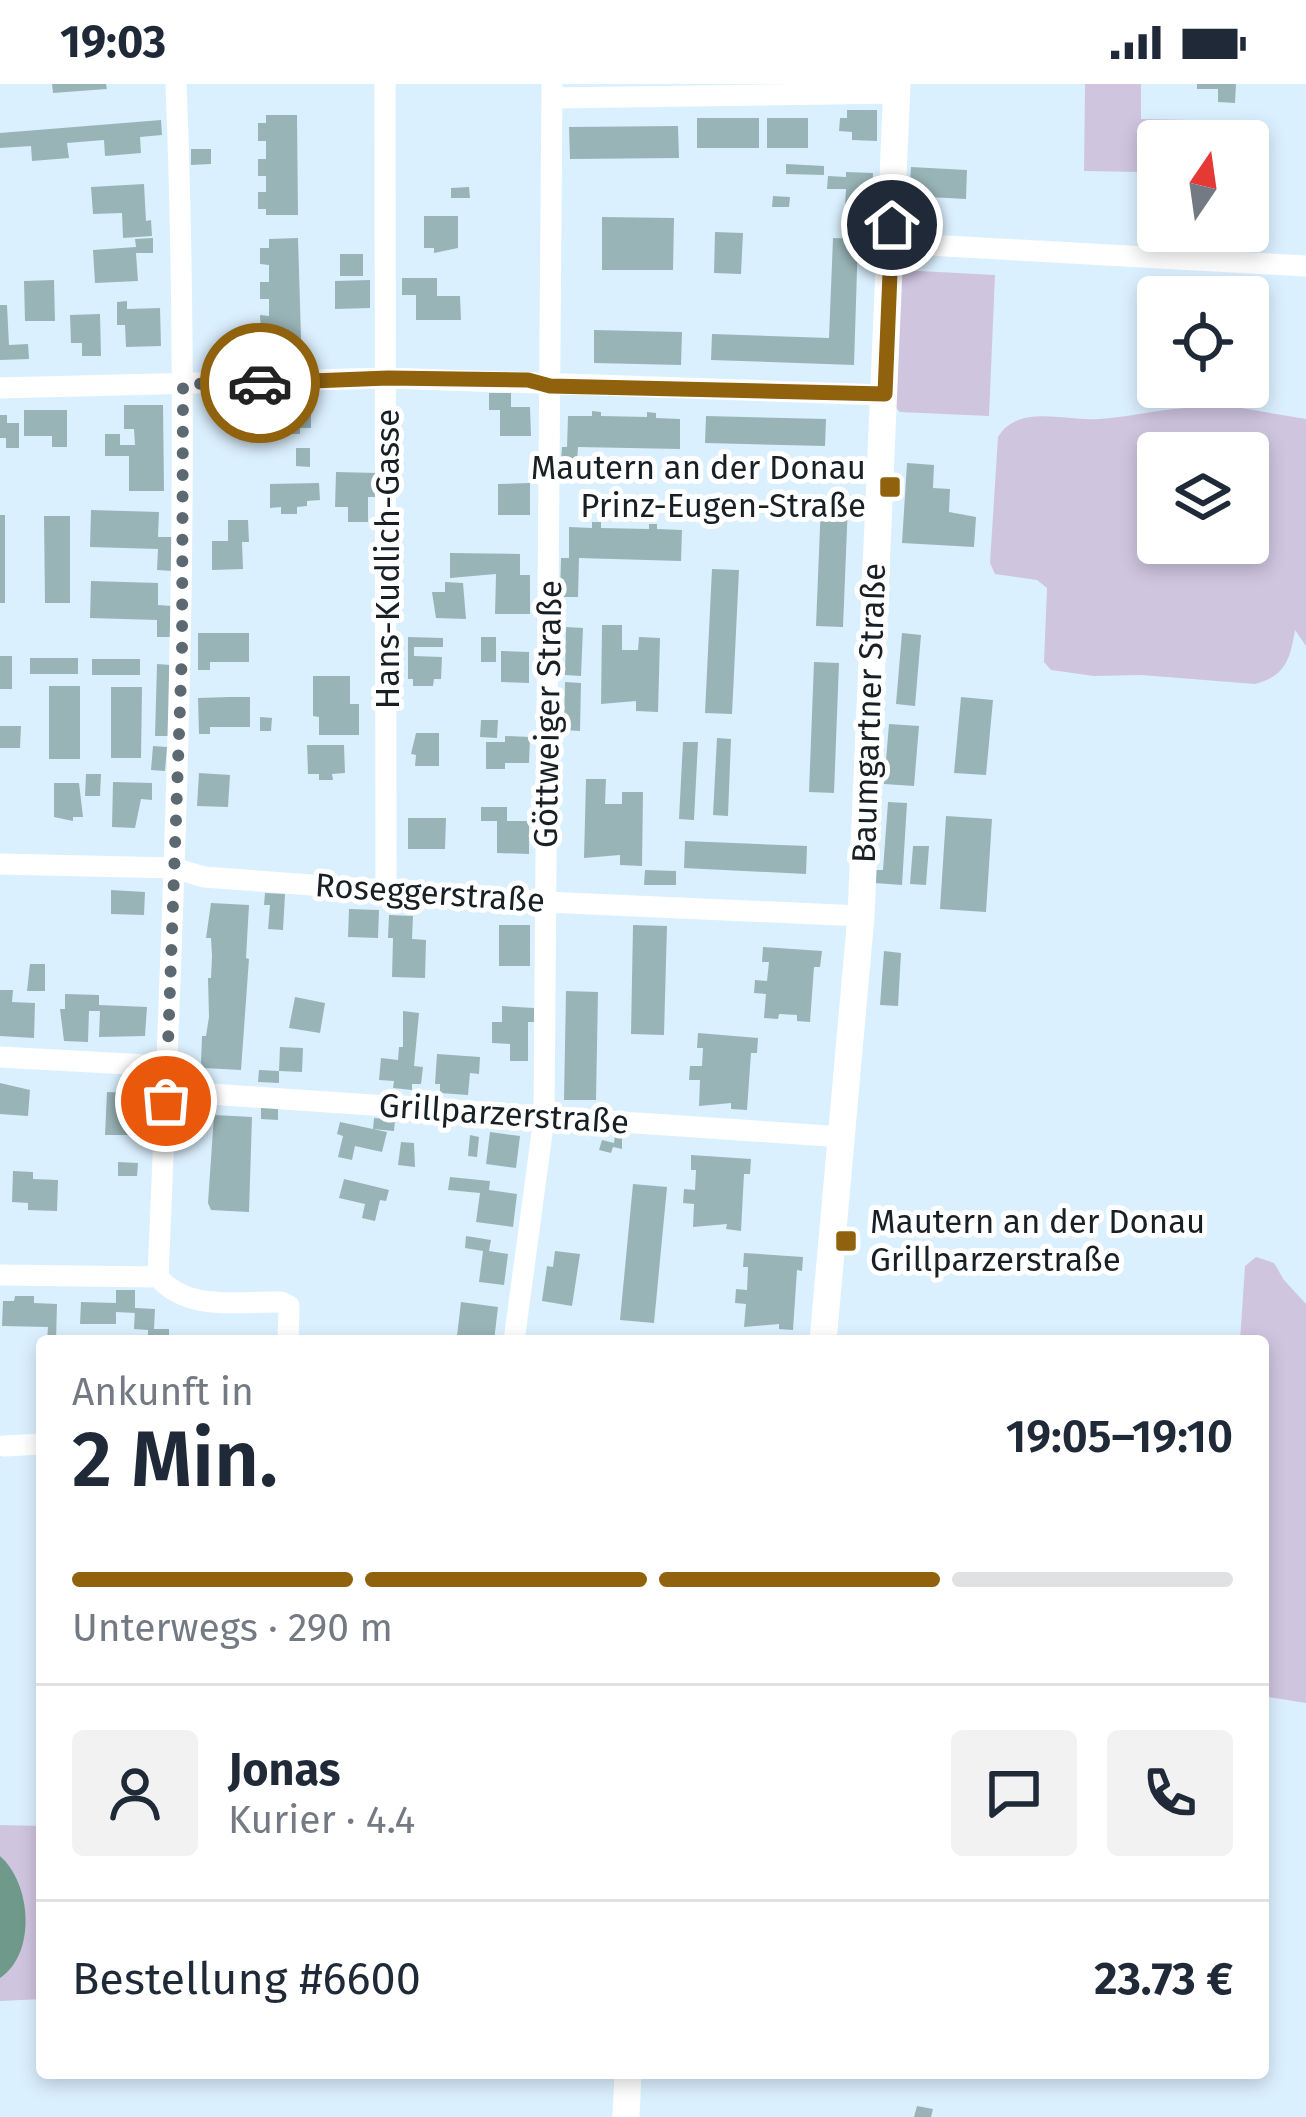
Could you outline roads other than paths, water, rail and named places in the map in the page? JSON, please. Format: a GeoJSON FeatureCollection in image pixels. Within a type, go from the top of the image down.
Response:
{"type":"FeatureCollection","features":[{"type":"Feature","properties":{"kind":"street"},"geometry":{"type":"LineString","coordinates":[[176,84],[183,384],[182,650],[158,1277],[173,1294],[191,1300],[281,1301],[292,1314],[289,1335]]}},
{"type":"Feature","properties":{"kind":"street","name":"Hans-Kudlich-Gasse"},"geometry":{"type":"LineString","coordinates":[[385,84],[386,889]]}},
{"type":"Feature","properties":{"kind":"street"},"geometry":{"type":"LineString","coordinates":[[552,91],[897,89]]}},
{"type":"Feature","properties":{"kind":"street","name":"Baumgartner Straße"},"geometry":{"type":"LineString","coordinates":[[824,1335],[861,916],[897,89]]}},
{"type":"Feature","properties":{"kind":"street","name":"Göttweiger Straße"},"geometry":{"type":"LineString","coordinates":[[515,1335],[544,1118],[552,91]]}},
{"type":"Feature","properties":{"kind":"street"},"geometry":{"type":"LineString","coordinates":[[892,243],[1306,266]]}},
{"type":"Feature","properties":{"kind":"street"},"geometry":{"type":"LineString","coordinates":[[0,388],[388,378],[885,394]]}},
{"type":"Feature","properties":{"kind":"street","name":"Roseggerstraße"},"geometry":{"type":"LineString","coordinates":[[0,864],[174,868],[204,877],[545,902],[861,916]]}},
{"type":"Feature","properties":{"kind":"street"},"geometry":{"type":"LineString","coordinates":[[0,1057],[165,1066]]}},
{"type":"Feature","properties":{"kind":"street","name":"Grillparzerstraße"},"geometry":{"type":"LineString","coordinates":[[166,1091],[843,1137]]}},
{"type":"Feature","properties":{"kind":"street"},"geometry":{"type":"LineString","coordinates":[[0,1275],[158,1277]]}},
{"type":"Feature","properties":{"kind":"street"},"geometry":{"type":"LineString","coordinates":[[4,1446],[36,1444]]}},
{"type":"Feature","properties":{"kind":"street"},"geometry":{"type":"LineString","coordinates":[[626,2117],[628,2079]]}},
{"type":"Feature","properties":{"kind":"place","name":"Mautern an der Donau Prinz-Eugen-Straße"},"geometry":{"type":"Point","coordinates":[890,487]}},
{"type":"Feature","properties":{"kind":"place","name":"Mautern an der Donau Grillparzerstraße"},"geometry":{"type":"Point","coordinates":[846,1241]}}]}
